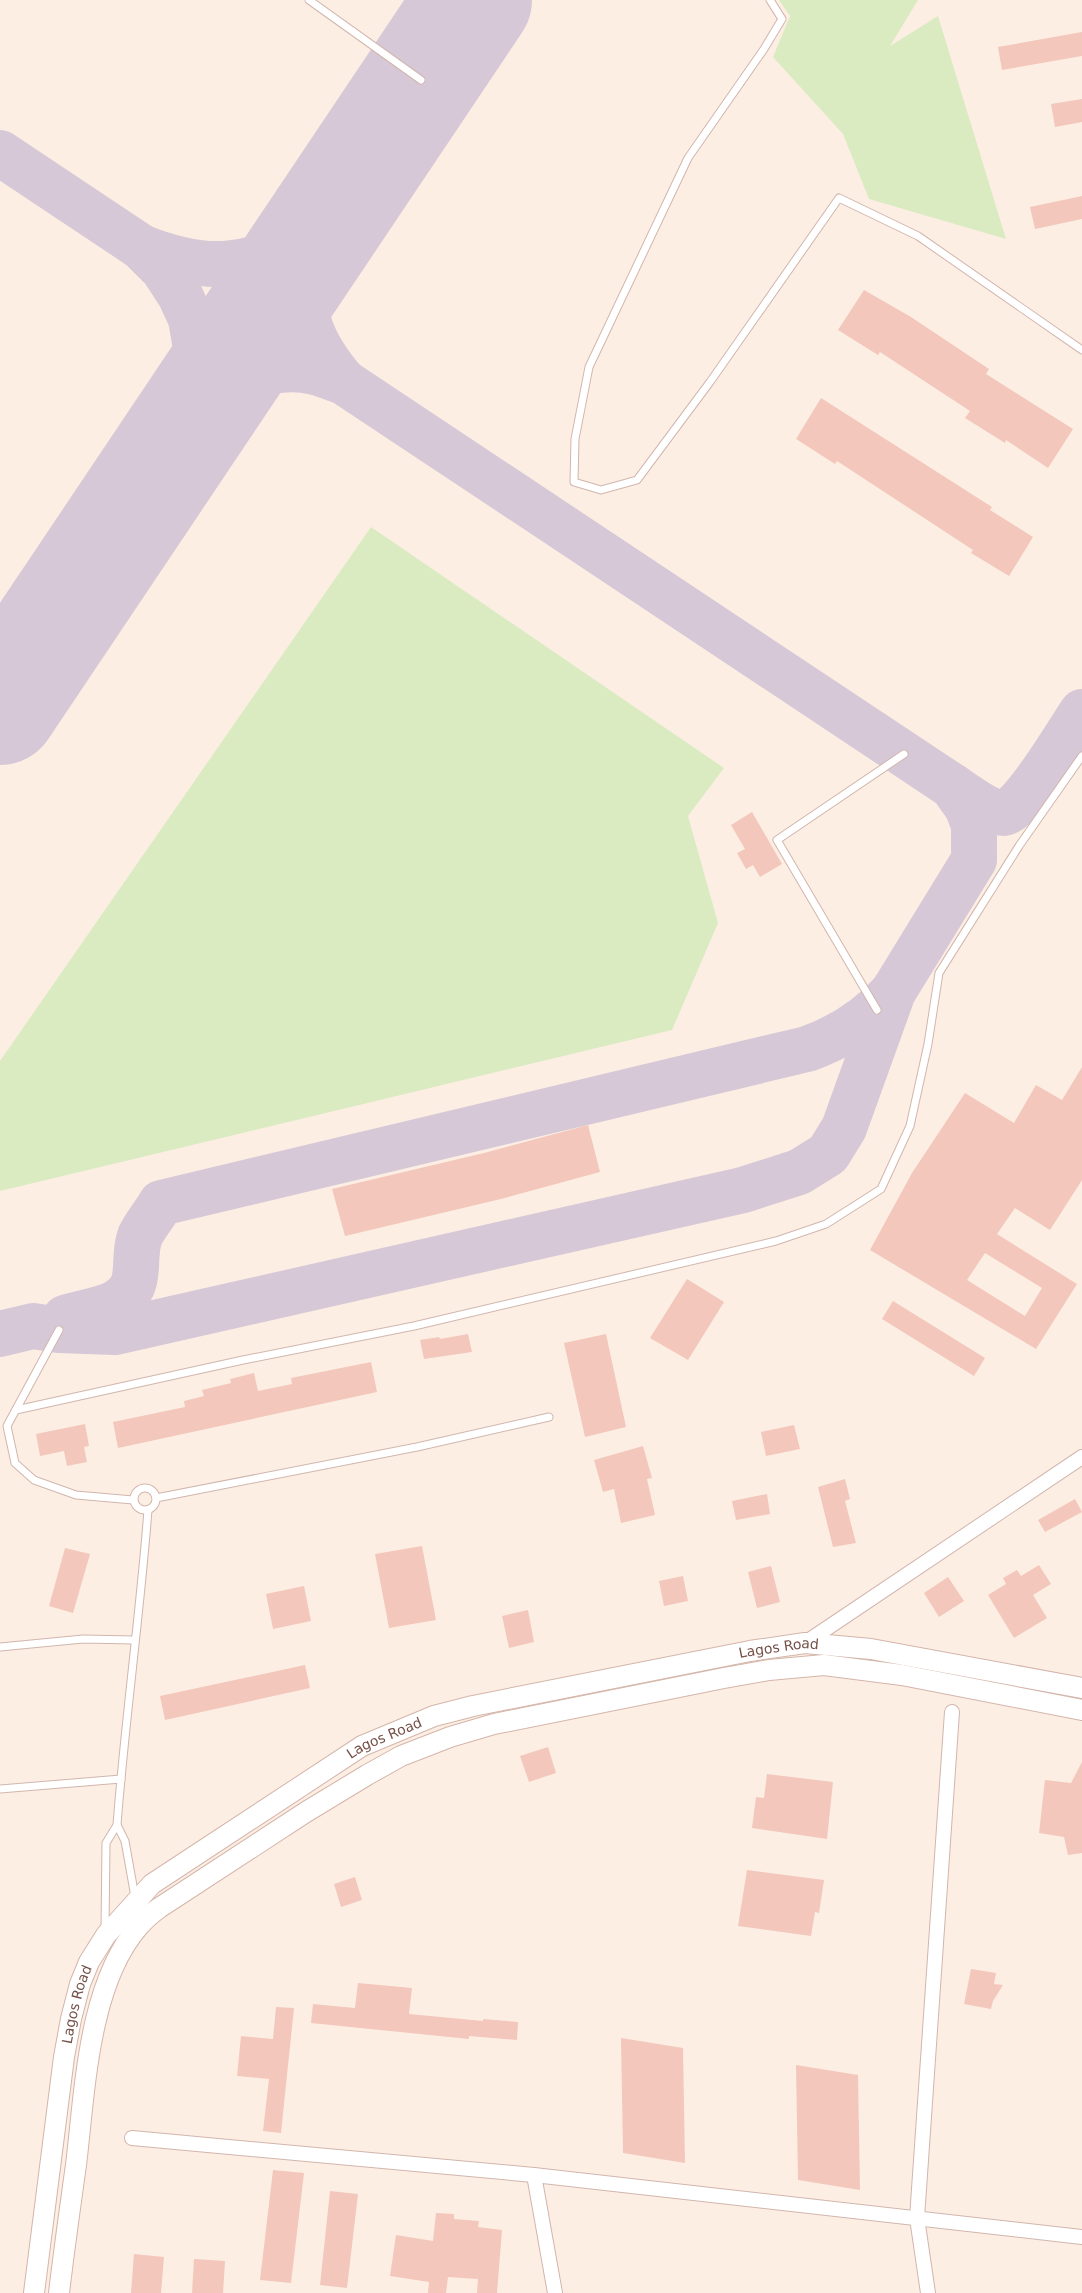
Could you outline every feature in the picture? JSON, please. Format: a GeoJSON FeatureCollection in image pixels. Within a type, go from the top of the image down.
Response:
{"type":"FeatureCollection","features":[{"type":"Feature","properties":{"kind":"main road","name":"Lagos Road"},"geometry":{"type":"LineString","coordinates":[[34,2293],[64,2057],[71,2019],[86,1970],[106,1935],[152,1884],[362,1746],[434,1716],[523,1695],[750,1651],[805,1644],[838,1645],[880,1650],[1082,1688]]}},
{"type":"Feature","properties":{"kind":"main road","name":"Lagos Road"},"geometry":{"type":"LineString","coordinates":[[59,2293],[82,2106],[96,2015],[107,1980],[124,1947],[139,1926],[159,1908],[306,1812],[367,1775],[401,1756],[494,1724],[724,1678],[800,1667],[824,1665],[902,1675],[1082,1710]]}},
{"type":"Feature","properties":{"kind":"street"},"geometry":{"type":"LineString","coordinates":[[805,1644],[1082,1457]]}},
{"type":"Feature","properties":{"kind":"street"},"geometry":{"type":"LineString","coordinates":[[928,2293],[916,2218],[952,1712]]}},
{"type":"Feature","properties":{"kind":"street"},"geometry":{"type":"LineString","coordinates":[[132,2138],[534,2175],[1082,2237]]}},
{"type":"Feature","properties":{"kind":"street"},"geometry":{"type":"LineString","coordinates":[[534,2175],[555,2293]]}},
{"type":"Feature","properties":{"kind":"lane"},"geometry":{"type":"LineString","coordinates":[[309,0],[421,80]]}},
{"type":"Feature","properties":{"kind":"lane"},"geometry":{"type":"LineString","coordinates":[[770,0],[782,19],[764,49],[688,158],[589,367],[575,438],[574,482],[601,490],[638,480],[710,382],[839,198],[918,236],[1082,350]]}},
{"type":"Feature","properties":{"kind":"lane"},"geometry":{"type":"LineString","coordinates":[[877,1010],[777,840],[904,754]]}},
{"type":"Feature","properties":{"kind":"lane"},"geometry":{"type":"LineString","coordinates":[[16,1410],[243,1360],[414,1326],[776,1241],[826,1224],[881,1189],[910,1126],[928,1044],[939,973],[1019,846],[1082,756]]}},
{"type":"Feature","properties":{"kind":"lane"},"geometry":{"type":"LineString","coordinates":[[59,1330],[7,1426],[15,1463],[34,1480],[76,1495],[133,1500]]}},
{"type":"Feature","properties":{"kind":"lane"},"geometry":{"type":"LineString","coordinates":[[156,1498],[416,1447],[549,1417]]}},
{"type":"Feature","properties":{"kind":"lane"},"geometry":{"type":"LineString","coordinates":[[136,1901],[125,1841],[118,1825],[134,1640],[142,1599],[148,1510],[155,1503],[156,1498],[151,1490],[146,1488],[136,1491],[133,1500],[138,1509],[148,1510]]}},
{"type":"Feature","properties":{"kind":"lane"},"geometry":{"type":"LineString","coordinates":[[0,1647],[83,1638],[134,1640]]}},
{"type":"Feature","properties":{"kind":"lane"},"geometry":{"type":"LineString","coordinates":[[0,1789],[121,1779]]}},
{"type":"Feature","properties":{"kind":"lane"},"geometry":{"type":"LineString","coordinates":[[106,1935],[104,1906],[106,1843],[118,1825]]}},
{"type":"Feature","properties":{"kind":"green space"},"geometry":{"type":"Polygon","coordinates":[[[779,0],[918,0],[890,46],[938,16],[1006,239],[869,199],[843,134],[773,57],[790,16],[779,0]]]}},
{"type":"Feature","properties":{"kind":"green space"},"geometry":{"type":"Polygon","coordinates":[[[371,527],[724,768],[688,816],[718,923],[672,1030],[0,1191],[0,1061],[371,527]]]}},
{"type":"Feature","properties":{"kind":"building"},"geometry":{"type":"Polygon","coordinates":[[[1082,32],[1082,56],[1002,70],[998,47],[1082,32]]]}},
{"type":"Feature","properties":{"kind":"building"},"geometry":{"type":"Polygon","coordinates":[[[1082,99],[1082,122],[1055,127],[1051,104],[1082,99]]]}},
{"type":"Feature","properties":{"kind":"building"},"geometry":{"type":"Polygon","coordinates":[[[1082,196],[1082,219],[1035,229],[1030,207],[1082,196]]]}},
{"type":"Feature","properties":{"kind":"building"},"geometry":{"type":"Polygon","coordinates":[[[864,290],[911,317],[989,369],[986,374],[1073,429],[1048,468],[1006,440],[1005,443],[965,418],[970,411],[880,352],[878,355],[838,330],[864,290]]]}},
{"type":"Feature","properties":{"kind":"building"},"geometry":{"type":"Polygon","coordinates":[[[821,398],[992,507],[990,510],[1033,537],[1009,576],[971,553],[973,550],[837,461],[835,464],[796,439],[821,398]]]}},
{"type":"Feature","properties":{"kind":"building"},"geometry":{"type":"Polygon","coordinates":[[[752,812],[782,864],[760,877],[753,865],[746,869],[737,853],[745,849],[731,825],[752,812]]]}},
{"type":"Feature","properties":{"kind":"building"},"geometry":{"type":"Polygon","coordinates":[[[1082,1067],[1082,1180],[1050,1230],[1015,1208],[997,1234],[1077,1284],[1036,1349],[870,1250],[912,1173],[965,1093],[1014,1123],[1036,1085],[1062,1100],[1082,1067]],[[985,1253],[967,1280],[1025,1316],[1042,1288],[985,1253]]]}},
{"type":"Feature","properties":{"kind":"building"},"geometry":{"type":"Polygon","coordinates":[[[588,1125],[600,1172],[501,1199],[345,1236],[332,1189],[484,1153],[588,1125]]]}},
{"type":"Feature","properties":{"kind":"building"},"geometry":{"type":"Polygon","coordinates":[[[687,1279],[724,1302],[688,1360],[650,1338],[687,1279]]]}},
{"type":"Feature","properties":{"kind":"building"},"geometry":{"type":"Polygon","coordinates":[[[893,1301],[985,1358],[974,1376],[882,1319],[893,1301]]]}},
{"type":"Feature","properties":{"kind":"building"},"geometry":{"type":"Polygon","coordinates":[[[468,1334],[472,1352],[424,1359],[420,1340],[468,1334]]]}},
{"type":"Feature","properties":{"kind":"building"},"geometry":{"type":"Polygon","coordinates":[[[606,1334],[626,1427],[585,1437],[564,1343],[606,1334]]]}},
{"type":"Feature","properties":{"kind":"building"},"geometry":{"type":"Polygon","coordinates":[[[371,1362],[377,1392],[118,1448],[113,1422],[185,1407],[184,1401],[204,1396],[202,1390],[231,1383],[230,1379],[254,1373],[258,1391],[292,1384],[291,1378],[371,1362]]]}},
{"type":"Feature","properties":{"kind":"building"},"geometry":{"type":"Polygon","coordinates":[[[85,1424],[89,1446],[84,1447],[87,1462],[67,1466],[64,1451],[40,1456],[36,1434],[85,1424]]]}},
{"type":"Feature","properties":{"kind":"building"},"geometry":{"type":"Polygon","coordinates":[[[794,1425],[800,1449],[766,1456],[761,1432],[794,1425]]]}},
{"type":"Feature","properties":{"kind":"building"},"geometry":{"type":"Polygon","coordinates":[[[643,1446],[652,1478],[647,1479],[655,1515],[621,1523],[614,1489],[603,1492],[594,1460],[643,1446]]]}},
{"type":"Feature","properties":{"kind":"building"},"geometry":{"type":"Polygon","coordinates":[[[845,1479],[850,1499],[845,1501],[856,1543],[833,1547],[818,1487],[845,1479]]]}},
{"type":"Feature","properties":{"kind":"building"},"geometry":{"type":"Polygon","coordinates":[[[767,1494],[770,1514],[736,1520],[732,1501],[767,1494]]]}},
{"type":"Feature","properties":{"kind":"building"},"geometry":{"type":"Polygon","coordinates":[[[1075,1499],[1082,1512],[1045,1532],[1038,1520],[1075,1499]]]}},
{"type":"Feature","properties":{"kind":"building"},"geometry":{"type":"Polygon","coordinates":[[[422,1546],[436,1620],[389,1628],[375,1554],[422,1546]]]}},
{"type":"Feature","properties":{"kind":"building"},"geometry":{"type":"Polygon","coordinates":[[[65,1548],[90,1554],[73,1613],[49,1606],[65,1548]]]}},
{"type":"Feature","properties":{"kind":"building"},"geometry":{"type":"Polygon","coordinates":[[[1039,1565],[1051,1584],[1033,1595],[1047,1618],[1014,1638],[988,1595],[1006,1584],[1003,1578],[1017,1570],[1021,1576],[1039,1565]]]}},
{"type":"Feature","properties":{"kind":"building"},"geometry":{"type":"Polygon","coordinates":[[[771,1566],[780,1602],[757,1608],[748,1572],[771,1566]]]}},
{"type":"Feature","properties":{"kind":"building"},"geometry":{"type":"Polygon","coordinates":[[[683,1576],[688,1601],[664,1606],[659,1581],[683,1576]]]}},
{"type":"Feature","properties":{"kind":"building"},"geometry":{"type":"Polygon","coordinates":[[[948,1577],[964,1601],[939,1617],[924,1593],[948,1577]]]}},
{"type":"Feature","properties":{"kind":"building"},"geometry":{"type":"Polygon","coordinates":[[[304,1586],[311,1621],[273,1629],[266,1594],[304,1586]]]}},
{"type":"Feature","properties":{"kind":"building"},"geometry":{"type":"Polygon","coordinates":[[[528,1610],[534,1642],[509,1648],[502,1616],[528,1610]]]}},
{"type":"Feature","properties":{"kind":"building"},"geometry":{"type":"Polygon","coordinates":[[[305,1665],[310,1688],[165,1720],[160,1696],[305,1665]]]}},
{"type":"Feature","properties":{"kind":"building"},"geometry":{"type":"Polygon","coordinates":[[[548,1747],[556,1773],[529,1782],[520,1756],[548,1747]]]}},
{"type":"Feature","properties":{"kind":"building"},"geometry":{"type":"Polygon","coordinates":[[[1082,1762],[1082,1853],[1068,1855],[1064,1837],[1039,1833],[1045,1780],[1071,1783],[1082,1762]]]}},
{"type":"Feature","properties":{"kind":"building"},"geometry":{"type":"Polygon","coordinates":[[[767,1774],[833,1782],[827,1839],[752,1828],[756,1797],[764,1798],[767,1774]]]}},
{"type":"Feature","properties":{"kind":"building"},"geometry":{"type":"Polygon","coordinates":[[[747,1870],[824,1880],[819,1913],[815,1912],[811,1936],[738,1926],[747,1870]]]}},
{"type":"Feature","properties":{"kind":"building"},"geometry":{"type":"Polygon","coordinates":[[[355,1877],[362,1900],[341,1907],[334,1884],[355,1877]]]}},
{"type":"Feature","properties":{"kind":"building"},"geometry":{"type":"Polygon","coordinates":[[[971,1969],[996,1973],[994,1984],[1003,1985],[993,2001],[991,2009],[964,2004],[971,1969]]]}},
{"type":"Feature","properties":{"kind":"building"},"geometry":{"type":"Polygon","coordinates":[[[358,1983],[412,1988],[409,2014],[483,2021],[483,2019],[518,2022],[517,2040],[469,2036],[469,2039],[311,2023],[313,2004],[355,2008],[358,1983]]]}},
{"type":"Feature","properties":{"kind":"building"},"geometry":{"type":"Polygon","coordinates":[[[276,2007],[294,2008],[281,2133],[263,2131],[269,2079],[237,2076],[241,2036],[273,2039],[276,2007]]]}},
{"type":"Feature","properties":{"kind":"building"},"geometry":{"type":"Polygon","coordinates":[[[621,2038],[683,2048],[685,2163],[623,2153],[621,2038]]]}},
{"type":"Feature","properties":{"kind":"building"},"geometry":{"type":"Polygon","coordinates":[[[796,2065],[858,2075],[860,2190],[798,2180],[796,2065]]]}},
{"type":"Feature","properties":{"kind":"building"},"geometry":{"type":"Polygon","coordinates":[[[273,2170],[304,2173],[291,2283],[260,2280],[273,2170]]]}},
{"type":"Feature","properties":{"kind":"building"},"geometry":{"type":"Polygon","coordinates":[[[330,2191],[358,2194],[347,2288],[320,2285],[330,2191]]]}},
{"type":"Feature","properties":{"kind":"building"},"geometry":{"type":"Polygon","coordinates":[[[436,2213],[454,2214],[454,2219],[479,2221],[478,2227],[502,2230],[497,2293],[477,2293],[478,2279],[448,2277],[446,2293],[428,2293],[429,2282],[390,2276],[396,2235],[433,2241],[436,2213]]]}},
{"type":"Feature","properties":{"kind":"building"},"geometry":{"type":"Polygon","coordinates":[[[134,2254],[164,2257],[161,2293],[131,2293],[134,2254]]]}},
{"type":"Feature","properties":{"kind":"building"},"geometry":{"type":"Polygon","coordinates":[[[194,2259],[225,2261],[223,2293],[192,2293],[194,2259]]]}},
{"type":"Feature","properties":{"kind":"taxiway"},"geometry":{"type":"LineString","coordinates":[[0,153],[141,247],[163,269],[180,295],[191,319],[197,354],[197,382],[182,433]]}},
{"type":"Feature","properties":{"kind":"taxiway"},"geometry":{"type":"LineString","coordinates":[[141,247],[163,255],[204,264],[244,261],[264,256],[284,247],[308,232],[336,207]]}},
{"type":"Feature","properties":{"kind":"taxiway"},"geometry":{"type":"LineString","coordinates":[[315,239],[305,286],[307,316],[317,343],[344,382]]}},
{"type":"Feature","properties":{"kind":"taxiway"},"geometry":{"type":"LineString","coordinates":[[0,1334],[33,1326],[59,1330],[115,1332],[743,1190],[799,1172],[828,1154],[844,1128],[893,992],[974,860],[974,825],[967,807],[952,786],[344,382],[318,373],[296,369],[262,374],[232,388],[192,423]]}},
{"type":"Feature","properties":{"kind":"taxiway"},"geometry":{"type":"LineString","coordinates":[[952,786],[991,810],[1003,813],[1011,809],[1033,786],[1082,712]]}},
{"type":"Feature","properties":{"kind":"taxiway"},"geometry":{"type":"LineString","coordinates":[[65,1318],[112,1305],[126,1296],[134,1281],[140,1236],[161,1203],[807,1049],[831,1039],[854,1026],[874,1011],[893,992]]}},
{"type":"Feature","properties":{"kind":"runway"},"geometry":{"type":"LineString","coordinates":[[0,707],[474,0]]}}]}
